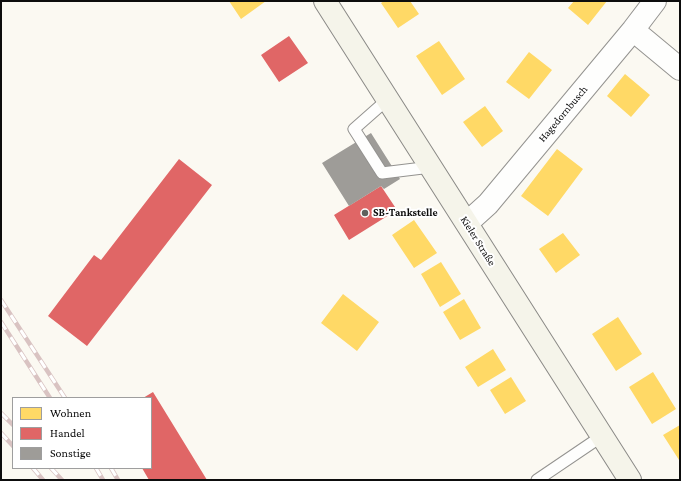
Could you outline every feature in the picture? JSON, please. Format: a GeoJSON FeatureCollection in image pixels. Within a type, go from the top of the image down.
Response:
{"type":"FeatureCollection","features":[{"type":"Feature","properties":{"kind":"main road","name":"Kieler Straße"},"geometry":{"type":"LineString","coordinates":[[325,1],[630,480]]}},
{"type":"Feature","properties":{"kind":"street","name":"Hagedornbusch"},"geometry":{"type":"LineString","coordinates":[[467,223],[488,204],[656,1]]}},
{"type":"Feature","properties":{"kind":"street"},"geometry":{"type":"LineString","coordinates":[[633,30],[680,69]]}},
{"type":"Feature","properties":{"kind":"lane"},"geometry":{"type":"LineString","coordinates":[[388,99],[354,129],[382,173],[431,167]]}},
{"type":"Feature","properties":{"kind":"lane"},"geometry":{"type":"LineString","coordinates":[[537,480],[602,436]]}},
{"type":"Feature","properties":{"kind":"building: Wohnen"},"geometry":{"type":"Polygon","coordinates":[[[229,1],[266,1],[241,19],[229,1]]]}},
{"type":"Feature","properties":{"kind":"building: Wohnen"},"geometry":{"type":"Polygon","coordinates":[[[384,1],[410,1],[419,14],[398,28],[381,3],[384,1]]]}},
{"type":"Feature","properties":{"kind":"building: Wohnen"},"geometry":{"type":"Polygon","coordinates":[[[574,1],[607,1],[588,25],[568,8],[574,1]]]}},
{"type":"Feature","properties":{"kind":"building: Wohnen"},"geometry":{"type":"Polygon","coordinates":[[[439,41],[465,79],[442,95],[416,56],[439,41]]]}},
{"type":"Feature","properties":{"kind":"building: Wohnen"},"geometry":{"type":"Polygon","coordinates":[[[529,52],[552,70],[529,99],[506,82],[529,52]]]}},
{"type":"Feature","properties":{"kind":"building: Wohnen"},"geometry":{"type":"Polygon","coordinates":[[[625,74],[650,95],[631,117],[607,96],[625,74]]]}},
{"type":"Feature","properties":{"kind":"building: Wohnen"},"geometry":{"type":"Polygon","coordinates":[[[485,106],[503,131],[482,147],[463,122],[485,106]]]}},
{"type":"Feature","properties":{"kind":"building: Wohnen"},"geometry":{"type":"Polygon","coordinates":[[[557,149],[583,169],[548,216],[521,196],[557,149]]]}},
{"type":"Feature","properties":{"kind":"building: Wohnen"},"geometry":{"type":"Polygon","coordinates":[[[414,220],[437,253],[414,268],[392,235],[414,220]]]}},
{"type":"Feature","properties":{"kind":"building: Wohnen"},"geometry":{"type":"Polygon","coordinates":[[[563,233],[580,255],[556,273],[539,249],[563,233]]]}},
{"type":"Feature","properties":{"kind":"building: Wohnen"},"geometry":{"type":"Polygon","coordinates":[[[441,262],[461,294],[440,307],[421,274],[441,262]]]}},
{"type":"Feature","properties":{"kind":"building: Wohnen"},"geometry":{"type":"Polygon","coordinates":[[[343,294],[379,322],[357,351],[321,323],[343,294]]]}},
{"type":"Feature","properties":{"kind":"building: Wohnen"},"geometry":{"type":"Polygon","coordinates":[[[464,299],[481,328],[460,340],[443,312],[464,299]]]}},
{"type":"Feature","properties":{"kind":"building: Wohnen"},"geometry":{"type":"Polygon","coordinates":[[[618,317],[642,354],[616,371],[592,334],[618,317]]]}},
{"type":"Feature","properties":{"kind":"building: Wohnen"},"geometry":{"type":"Polygon","coordinates":[[[493,349],[506,370],[478,387],[465,367],[493,349]]]}},
{"type":"Feature","properties":{"kind":"building: Wohnen"},"geometry":{"type":"Polygon","coordinates":[[[653,372],[676,409],[652,424],[629,387],[653,372]]]}},
{"type":"Feature","properties":{"kind":"building: Wohnen"},"geometry":{"type":"Polygon","coordinates":[[[511,377],[526,401],[505,414],[490,390],[511,377]]]}},
{"type":"Feature","properties":{"kind":"building: Wohnen"},"geometry":{"type":"Polygon","coordinates":[[[680,425],[680,460],[679,460],[663,435],[680,425]]]}},
{"type":"Feature","properties":{"kind":"building: Handel"},"geometry":{"type":"Polygon","coordinates":[[[289,36],[308,63],[279,82],[261,55],[289,36]]]}},
{"type":"Feature","properties":{"kind":"building: Handel"},"geometry":{"type":"Polygon","coordinates":[[[179,159],[212,185],[87,346],[48,316],[94,255],[101,260],[179,159]]]}},
{"type":"Feature","properties":{"kind":"building: Handel","name":"SB-Tankstelle"},"geometry":{"type":"Polygon","coordinates":[[[381,186],[397,210],[349,240],[334,215],[381,186]]]}},
{"type":"Feature","properties":{"kind":"building: Handel"},"geometry":{"type":"Polygon","coordinates":[[[153,392],[207,480],[149,480],[143,469],[152,469],[152,397],[145,397],[153,392]]]}},
{"type":"Feature","properties":{"kind":"building: Sonstige"},"geometry":{"type":"Polygon","coordinates":[[[371,133],[400,179],[384,189],[381,186],[349,206],[322,163],[371,133]]]}},
{"type":"Feature","properties":{"kind":"railway"},"geometry":{"type":"LineString","coordinates":[[1,300],[64,397]]}},
{"type":"Feature","properties":{"kind":"railway"},"geometry":{"type":"LineString","coordinates":[[1,322],[49,397]]}},
{"type":"Feature","properties":{"kind":"railway"},"geometry":{"type":"LineString","coordinates":[[1,413],[12,424]]}},
{"type":"Feature","properties":{"kind":"railway"},"geometry":{"type":"LineString","coordinates":[[1,433],[12,445]]}},
{"type":"Feature","properties":{"kind":"railway"},"geometry":{"type":"LineString","coordinates":[[34,469],[43,480]]}},
{"type":"Feature","properties":{"kind":"railway"},"geometry":{"type":"LineString","coordinates":[[52,469],[62,480]]}},
{"type":"Feature","properties":{"kind":"railway"},"geometry":{"type":"LineString","coordinates":[[97,469],[103,480]]}},
{"type":"Feature","properties":{"kind":"railway"},"geometry":{"type":"LineString","coordinates":[[112,469],[118,480]]}},
{"type":"Feature","properties":{"kind":"place","name":"SB-Tankstelle"},"geometry":{"type":"Point","coordinates":[365,213]}}]}
